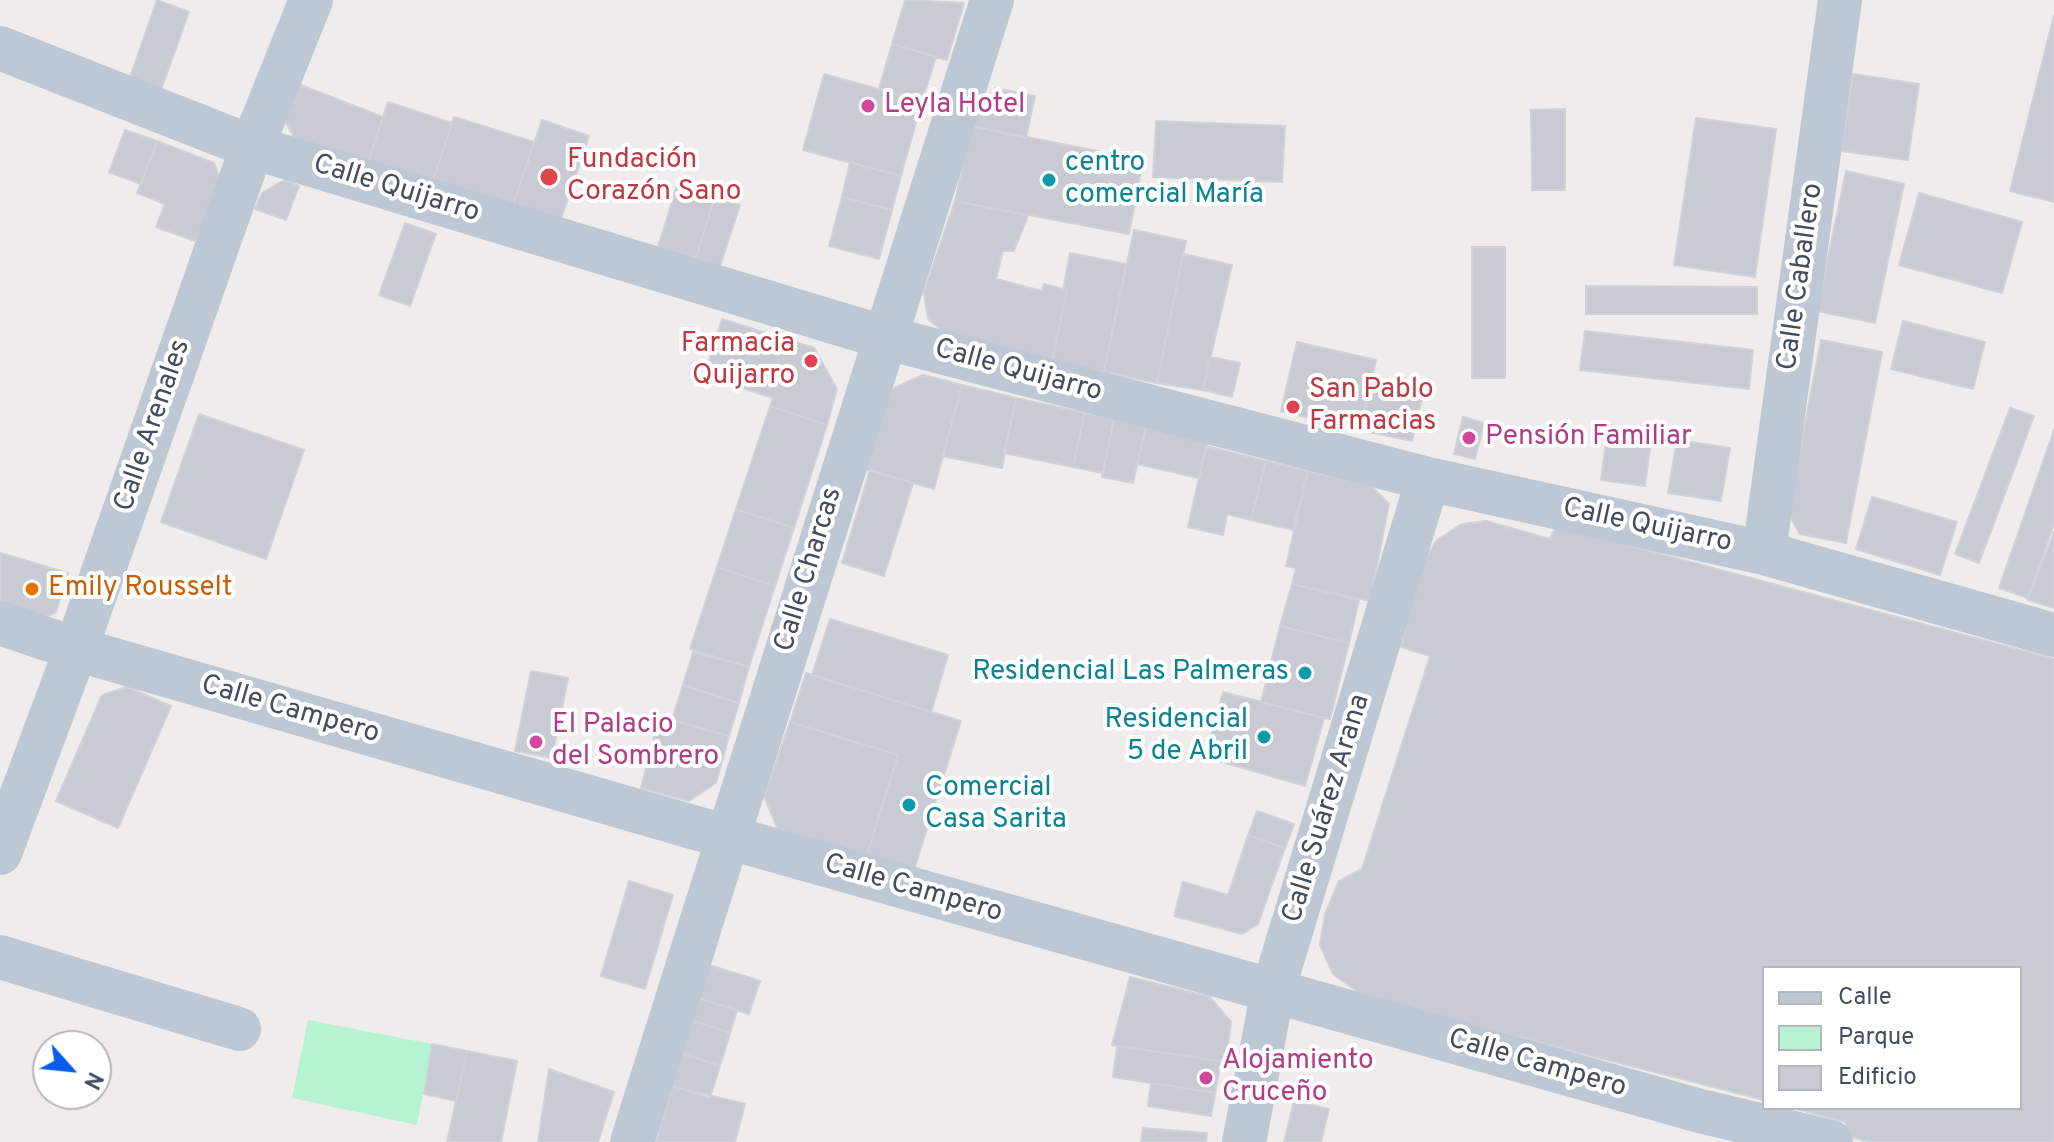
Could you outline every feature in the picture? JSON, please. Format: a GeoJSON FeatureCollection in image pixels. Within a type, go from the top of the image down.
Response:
{"type":"FeatureCollection","features":[{"type":"Feature","properties":{"kind":"street","name":"Calle Arenales"},"geometry":{"type":"LineString","coordinates":[[4,831],[76,649],[252,147],[311,0]]}},
{"type":"Feature","properties":{"kind":"street","name":"Calle Charcas"},"geometry":{"type":"LineString","coordinates":[[632,1142],[883,337],[992,0]]}},
{"type":"Feature","properties":{"kind":"street","name":"Calle Caballero"},"geometry":{"type":"LineString","coordinates":[[1764,553],[1840,0]]}},
{"type":"Feature","properties":{"kind":"street","name":"Calle Quijarro"},"geometry":{"type":"LineString","coordinates":[[0,48],[252,147],[883,337],[1428,479],[1764,553],[2054,635]]}},
{"type":"Feature","properties":{"kind":"street","name":"Calle Suárez Arana"},"geometry":{"type":"LineString","coordinates":[[1244,1142],[1273,990],[1428,479]]}},
{"type":"Feature","properties":{"kind":"street","name":"Calle Campero"},"geometry":{"type":"LineString","coordinates":[[0,623],[76,649],[727,837],[1273,990],[1700,1126],[1831,1142]]}},
{"type":"Feature","properties":{"kind":"street"},"geometry":{"type":"LineString","coordinates":[[0,957],[239,1029]]}},
{"type":"Feature","properties":{"kind":"green space"},"geometry":{"type":"Polygon","coordinates":[[[308,1020],[432,1044],[417,1125],[292,1098],[308,1020]]]}},
{"type":"Feature","properties":{"kind":"building"},"geometry":{"type":"Polygon","coordinates":[[[157,0],[189,12],[161,90],[129,80],[157,0]]]}},
{"type":"Feature","properties":{"kind":"building"},"geometry":{"type":"Polygon","coordinates":[[[905,0],[964,3],[947,60],[892,44],[905,0]]]}},
{"type":"Feature","properties":{"kind":"building"},"geometry":{"type":"Polygon","coordinates":[[[2054,15],[2054,202],[2010,191],[2054,15]]]}},
{"type":"Feature","properties":{"kind":"building"},"geometry":{"type":"Polygon","coordinates":[[[892,44],[936,57],[922,101],[879,88],[892,44]]]}},
{"type":"Feature","properties":{"kind":"building"},"geometry":{"type":"Polygon","coordinates":[[[824,74],[922,101],[901,176],[803,150],[824,74]]]}},
{"type":"Feature","properties":{"kind":"building"},"geometry":{"type":"Polygon","coordinates":[[[1853,74],[1919,84],[1908,160],[1841,151],[1853,74]]]}},
{"type":"Feature","properties":{"kind":"building"},"geometry":{"type":"Polygon","coordinates":[[[298,84],[383,117],[367,165],[297,142],[284,119],[298,84]]]}},
{"type":"Feature","properties":{"kind":"building"},"geometry":{"type":"Polygon","coordinates":[[[995,88],[1035,96],[1026,138],[971,126],[995,88]]]}},
{"type":"Feature","properties":{"kind":"building"},"geometry":{"type":"Polygon","coordinates":[[[388,102],[452,123],[431,186],[367,165],[388,102]]]}},
{"type":"Feature","properties":{"kind":"building"},"geometry":{"type":"Polygon","coordinates":[[[1565,109],[1565,190],[1532,190],[1531,110],[1565,109]]]}},
{"type":"Feature","properties":{"kind":"building"},"geometry":{"type":"Polygon","coordinates":[[[454,117],[534,142],[511,212],[431,186],[454,117]]]}},
{"type":"Feature","properties":{"kind":"building"},"geometry":{"type":"Polygon","coordinates":[[[1696,118],[1776,129],[1755,277],[1674,265],[1696,118]]]}},
{"type":"Feature","properties":{"kind":"building","name":"Fundación Corazón Sano"},"geometry":{"type":"Polygon","coordinates":[[[542,120],[589,136],[558,228],[511,212],[542,120]]]}},
{"type":"Feature","properties":{"kind":"building"},"geometry":{"type":"Polygon","coordinates":[[[1156,121],[1285,126],[1282,182],[1153,177],[1156,121]]]}},
{"type":"Feature","properties":{"kind":"building","name":"centro comercial María"},"geometry":{"type":"Polygon","coordinates":[[[971,126],[1143,160],[1129,234],[955,201],[971,126]]]}},
{"type":"Feature","properties":{"kind":"building"},"geometry":{"type":"Polygon","coordinates":[[[125,130],[157,141],[141,184],[109,172],[125,130]]]}},
{"type":"Feature","properties":{"kind":"building"},"geometry":{"type":"Polygon","coordinates":[[[157,141],[214,163],[221,181],[198,242],[156,227],[165,204],[137,193],[157,141]]]}},
{"type":"Feature","properties":{"kind":"building"},"geometry":{"type":"Polygon","coordinates":[[[850,162],[901,176],[892,210],[842,197],[850,162]]]}},
{"type":"Feature","properties":{"kind":"building"},"geometry":{"type":"Polygon","coordinates":[[[1846,171],[1904,184],[1875,323],[1817,311],[1846,171]]]}},
{"type":"Feature","properties":{"kind":"building"},"geometry":{"type":"Polygon","coordinates":[[[679,179],[716,191],[696,258],[658,247],[679,179]]]}},
{"type":"Feature","properties":{"kind":"building"},"geometry":{"type":"Polygon","coordinates":[[[284,180],[299,186],[286,220],[255,209],[262,193],[284,180]]]}},
{"type":"Feature","properties":{"kind":"building"},"geometry":{"type":"Polygon","coordinates":[[[1919,193],[2022,222],[2002,293],[1899,265],[1919,193]]]}},
{"type":"Feature","properties":{"kind":"building"},"geometry":{"type":"Polygon","coordinates":[[[715,197],[740,205],[720,266],[696,258],[715,197]]]}},
{"type":"Feature","properties":{"kind":"building"},"geometry":{"type":"Polygon","coordinates":[[[842,197],[892,210],[879,259],[829,246],[842,197]]]}},
{"type":"Feature","properties":{"kind":"building"},"geometry":{"type":"Polygon","coordinates":[[[955,201],[1028,216],[1014,251],[1003,251],[996,279],[1042,291],[1044,284],[1067,290],[1052,362],[946,333],[928,319],[924,292],[955,201]]]}},
{"type":"Feature","properties":{"kind":"building"},"geometry":{"type":"Polygon","coordinates":[[[405,223],[436,234],[410,306],[379,295],[405,223]]]}},
{"type":"Feature","properties":{"kind":"building"},"geometry":{"type":"Polygon","coordinates":[[[1134,230],[1186,241],[1157,383],[1104,372],[1134,230]]]}},
{"type":"Feature","properties":{"kind":"building"},"geometry":{"type":"Polygon","coordinates":[[[1472,247],[1505,247],[1505,378],[1472,378],[1472,247]]]}},
{"type":"Feature","properties":{"kind":"building"},"geometry":{"type":"Polygon","coordinates":[[[1070,253],[1126,264],[1104,372],[1052,362],[1067,290],[1063,290],[1070,253]]]}},
{"type":"Feature","properties":{"kind":"building"},"geometry":{"type":"Polygon","coordinates":[[[1183,254],[1232,265],[1203,390],[1157,383],[1183,254]]]}},
{"type":"Feature","properties":{"kind":"building"},"geometry":{"type":"Polygon","coordinates":[[[1586,286],[1757,287],[1757,314],[1586,314],[1586,286]]]}},
{"type":"Feature","properties":{"kind":"building"},"geometry":{"type":"Polygon","coordinates":[[[722,319],[814,348],[837,389],[827,425],[770,406],[773,398],[704,376],[722,319]]]}},
{"type":"Feature","properties":{"kind":"building"},"geometry":{"type":"Polygon","coordinates":[[[1903,321],[1985,342],[1973,389],[1891,369],[1903,321]]]}},
{"type":"Feature","properties":{"kind":"building"},"geometry":{"type":"Polygon","coordinates":[[[1585,331],[1753,350],[1749,389],[1580,370],[1585,331]]]}},
{"type":"Feature","properties":{"kind":"building"},"geometry":{"type":"Polygon","coordinates":[[[1821,340],[1882,352],[1846,543],[1800,534],[1788,513],[1821,340]]]}},
{"type":"Feature","properties":{"kind":"building"},"geometry":{"type":"Polygon","coordinates":[[[1297,342],[1376,360],[1360,430],[1281,411],[1297,342]]]}},
{"type":"Feature","properties":{"kind":"building"},"geometry":{"type":"Polygon","coordinates":[[[1210,357],[1240,363],[1232,397],[1203,390],[1210,357]]]}},
{"type":"Feature","properties":{"kind":"building"},"geometry":{"type":"Polygon","coordinates":[[[923,375],[962,385],[934,489],[865,469],[888,391],[923,375]]]}},
{"type":"Feature","properties":{"kind":"building"},"geometry":{"type":"Polygon","coordinates":[[[1373,378],[1424,390],[1412,441],[1360,430],[1373,378]]]}},
{"type":"Feature","properties":{"kind":"building"},"geometry":{"type":"Polygon","coordinates":[[[962,385],[1016,398],[1002,468],[943,456],[962,385]]]}},
{"type":"Feature","properties":{"kind":"building"},"geometry":{"type":"Polygon","coordinates":[[[1016,398],[1085,413],[1073,467],[1004,453],[1016,398]]]}},
{"type":"Feature","properties":{"kind":"building"},"geometry":{"type":"Polygon","coordinates":[[[770,406],[827,425],[794,528],[736,509],[770,406]]]}},
{"type":"Feature","properties":{"kind":"building"},"geometry":{"type":"Polygon","coordinates":[[[2010,408],[2034,416],[1979,563],[1955,554],[2010,408]]]}},
{"type":"Feature","properties":{"kind":"building"},"geometry":{"type":"Polygon","coordinates":[[[1085,413],[1114,418],[1103,473],[1073,467],[1085,413]]]}},
{"type":"Feature","properties":{"kind":"building"},"geometry":{"type":"Polygon","coordinates":[[[199,414],[304,450],[266,559],[161,522],[199,414]]]}},
{"type":"Feature","properties":{"kind":"building","name":"Pensión Familiar"},"geometry":{"type":"Polygon","coordinates":[[[1463,417],[1484,423],[1475,459],[1454,454],[1463,417]]]}},
{"type":"Feature","properties":{"kind":"building"},"geometry":{"type":"Polygon","coordinates":[[[1114,418],[1146,427],[1133,483],[1102,477],[1114,418]]]}},
{"type":"Feature","properties":{"kind":"building"},"geometry":{"type":"Polygon","coordinates":[[[1146,427],[1208,441],[1199,478],[1137,464],[1146,427]]]}},
{"type":"Feature","properties":{"kind":"building"},"geometry":{"type":"Polygon","coordinates":[[[2054,430],[2054,524],[2028,598],[1999,588],[2054,430]]]}},
{"type":"Feature","properties":{"kind":"building"},"geometry":{"type":"Polygon","coordinates":[[[1607,434],[1651,440],[1645,486],[1601,480],[1607,434]]]}},
{"type":"Feature","properties":{"kind":"building"},"geometry":{"type":"Polygon","coordinates":[[[1677,440],[1730,448],[1721,501],[1668,493],[1677,440]]]}},
{"type":"Feature","properties":{"kind":"building"},"geometry":{"type":"Polygon","coordinates":[[[1206,446],[1266,461],[1251,520],[1227,514],[1223,535],[1188,527],[1206,446]]]}},
{"type":"Feature","properties":{"kind":"building"},"geometry":{"type":"Polygon","coordinates":[[[1266,461],[1308,471],[1293,530],[1251,520],[1266,461]]]}},
{"type":"Feature","properties":{"kind":"building"},"geometry":{"type":"Polygon","coordinates":[[[870,470],[913,483],[884,576],[842,563],[870,470]]]}},
{"type":"Feature","properties":{"kind":"building"},"geometry":{"type":"Polygon","coordinates":[[[1308,471],[1370,485],[1389,504],[1370,601],[1292,584],[1296,568],[1286,566],[1308,471]]]}},
{"type":"Feature","properties":{"kind":"building"},"geometry":{"type":"Polygon","coordinates":[[[1872,497],[1957,522],[1940,575],[1856,549],[1872,497]]]}},
{"type":"Feature","properties":{"kind":"building"},"geometry":{"type":"Polygon","coordinates":[[[736,509],[794,528],[775,586],[717,567],[736,509]]]}},
{"type":"Feature","properties":{"kind":"building"},"geometry":{"type":"Polygon","coordinates":[[[1486,521],[1550,539],[1556,526],[2054,659],[2054,1142],[1870,1142],[1846,1136],[1846,1122],[1801,1110],[2022,1110],[2022,966],[1762,966],[1762,1099],[1366,998],[1333,974],[1320,945],[1325,914],[1339,881],[1362,869],[1430,656],[1401,647],[1420,568],[1437,540],[1462,524],[1486,521]]]}},
{"type":"Feature","properties":{"kind":"building"},"geometry":{"type":"Polygon","coordinates":[[[2054,532],[2054,608],[2028,600],[2054,532]]]}},
{"type":"Feature","properties":{"kind":"building","name":"Emily Rousselt"},"geometry":{"type":"Polygon","coordinates":[[[0,553],[68,573],[56,612],[43,618],[0,606],[0,553]]]}},
{"type":"Feature","properties":{"kind":"building"},"geometry":{"type":"Polygon","coordinates":[[[717,567],[775,586],[749,667],[690,649],[717,567]]]}},
{"type":"Feature","properties":{"kind":"building"},"geometry":{"type":"Polygon","coordinates":[[[1292,584],[1359,600],[1349,643],[1280,626],[1292,584]]]}},
{"type":"Feature","properties":{"kind":"building"},"geometry":{"type":"Polygon","coordinates":[[[830,619],[948,655],[931,712],[812,675],[830,619]]]}},
{"type":"Feature","properties":{"kind":"building","name":"Residencial Las Palmeras"},"geometry":{"type":"Polygon","coordinates":[[[1280,626],[1349,643],[1330,719],[1261,702],[1280,626]]]}},
{"type":"Feature","properties":{"kind":"building"},"geometry":{"type":"Polygon","coordinates":[[[693,652],[749,667],[739,703],[683,685],[693,652]]]}},
{"type":"Feature","properties":{"kind":"building"},"geometry":{"type":"Polygon","coordinates":[[[531,671],[568,678],[552,758],[515,751],[531,671]]]}},
{"type":"Feature","properties":{"kind":"building","name":"Comercial Casa Sarita"},"geometry":{"type":"Polygon","coordinates":[[[806,673],[961,721],[914,870],[867,855],[898,755],[790,722],[806,673]]]}},
{"type":"Feature","properties":{"kind":"building"},"geometry":{"type":"Polygon","coordinates":[[[683,685],[739,703],[729,736],[672,720],[683,685]]]}},
{"type":"Feature","properties":{"kind":"building"},"geometry":{"type":"Polygon","coordinates":[[[127,687],[171,706],[118,828],[56,801],[102,695],[127,687]]]}},
{"type":"Feature","properties":{"kind":"building","name":"Residencial 5 de Abril"},"geometry":{"type":"Polygon","coordinates":[[[1223,692],[1324,718],[1305,786],[1205,757],[1223,692]]]}},
{"type":"Feature","properties":{"kind":"building"},"geometry":{"type":"Polygon","coordinates":[[[659,717],[729,736],[716,783],[689,801],[641,788],[659,717]]]}},
{"type":"Feature","properties":{"kind":"building"},"geometry":{"type":"Polygon","coordinates":[[[790,722],[898,755],[867,855],[778,830],[764,796],[790,722]]]}},
{"type":"Feature","properties":{"kind":"building"},"geometry":{"type":"Polygon","coordinates":[[[1257,811],[1294,824],[1285,848],[1248,835],[1257,811]]]}},
{"type":"Feature","properties":{"kind":"building"},"geometry":{"type":"Polygon","coordinates":[[[1248,835],[1285,848],[1258,924],[1242,934],[1174,916],[1183,882],[1228,895],[1248,835]]]}},
{"type":"Feature","properties":{"kind":"building"},"geometry":{"type":"Polygon","coordinates":[[[629,881],[673,895],[645,989],[601,976],[629,881]]]}},
{"type":"Feature","properties":{"kind":"building"},"geometry":{"type":"Polygon","coordinates":[[[709,965],[760,981],[749,1014],[698,998],[709,965]]]}},
{"type":"Feature","properties":{"kind":"building"},"geometry":{"type":"Polygon","coordinates":[[[1130,977],[1210,997],[1231,1022],[1226,1062],[1112,1045],[1130,977]]]}},
{"type":"Feature","properties":{"kind":"building"},"geometry":{"type":"Polygon","coordinates":[[[698,998],[737,1010],[730,1033],[691,1020],[698,998]]]}},
{"type":"Feature","properties":{"kind":"building"},"geometry":{"type":"Polygon","coordinates":[[[691,1020],[730,1033],[720,1066],[681,1053],[691,1020]]]}},
{"type":"Feature","properties":{"kind":"building"},"geometry":{"type":"Polygon","coordinates":[[[432,1044],[467,1051],[456,1101],[424,1094],[432,1044]]]}},
{"type":"Feature","properties":{"kind":"building"},"geometry":{"type":"Polygon","coordinates":[[[1117,1046],[1221,1061],[1215,1093],[1113,1077],[1117,1046]]]}},
{"type":"Feature","properties":{"kind":"building"},"geometry":{"type":"Polygon","coordinates":[[[467,1051],[517,1061],[501,1142],[447,1142],[467,1051]]]}},
{"type":"Feature","properties":{"kind":"building"},"geometry":{"type":"Polygon","coordinates":[[[681,1053],[720,1066],[710,1098],[672,1086],[681,1053]]]}},
{"type":"Feature","properties":{"kind":"building"},"geometry":{"type":"Polygon","coordinates":[[[549,1069],[614,1092],[598,1142],[538,1142],[549,1069]]]}},
{"type":"Feature","properties":{"kind":"building"},"geometry":{"type":"Polygon","coordinates":[[[1151,1083],[1215,1093],[1211,1116],[1148,1106],[1151,1083]]]}},
{"type":"Feature","properties":{"kind":"building"},"geometry":{"type":"Polygon","coordinates":[[[672,1086],[745,1104],[735,1142],[656,1142],[672,1086]]]}},
{"type":"Feature","properties":{"kind":"building"},"geometry":{"type":"Polygon","coordinates":[[[1294,1101],[1329,1109],[1321,1142],[1284,1142],[1294,1101]]]}},
{"type":"Feature","properties":{"kind":"building"},"geometry":{"type":"Polygon","coordinates":[[[1143,1128],[1207,1133],[1206,1142],[1141,1142],[1143,1128]]]}},
{"type":"Feature","properties":{"kind":"place","name":"Leyla Hotel"},"geometry":{"type":"Point","coordinates":[868,106]}},
{"type":"Feature","properties":{"kind":"place","name":"Fundación Corazón Sano"},"geometry":{"type":"Point","coordinates":[549,177]}},
{"type":"Feature","properties":{"kind":"place","name":"centro comercial María"},"geometry":{"type":"Point","coordinates":[1049,180]}},
{"type":"Feature","properties":{"kind":"place","name":"Farmacia Quijarro"},"geometry":{"type":"Point","coordinates":[811,361]}},
{"type":"Feature","properties":{"kind":"place","name":"San Pablo Farmacias"},"geometry":{"type":"Point","coordinates":[1293,407]}},
{"type":"Feature","properties":{"kind":"place","name":"Pensión Familiar"},"geometry":{"type":"Point","coordinates":[1469,438]}},
{"type":"Feature","properties":{"kind":"place","name":"Emily Rousselt"},"geometry":{"type":"Point","coordinates":[32,589]}},
{"type":"Feature","properties":{"kind":"place","name":"Residencial Las Palmeras"},"geometry":{"type":"Point","coordinates":[1305,673]}},
{"type":"Feature","properties":{"kind":"place","name":"Residencial 5 de Abril"},"geometry":{"type":"Point","coordinates":[1264,737]}},
{"type":"Feature","properties":{"kind":"place","name":"El Palacio del Sombrero"},"geometry":{"type":"Point","coordinates":[536,742]}},
{"type":"Feature","properties":{"kind":"place","name":"Comercial Casa Sarita"},"geometry":{"type":"Point","coordinates":[909,805]}},
{"type":"Feature","properties":{"kind":"place","name":"Alojamiento Cruceño"},"geometry":{"type":"Point","coordinates":[1206,1078]}}]}
